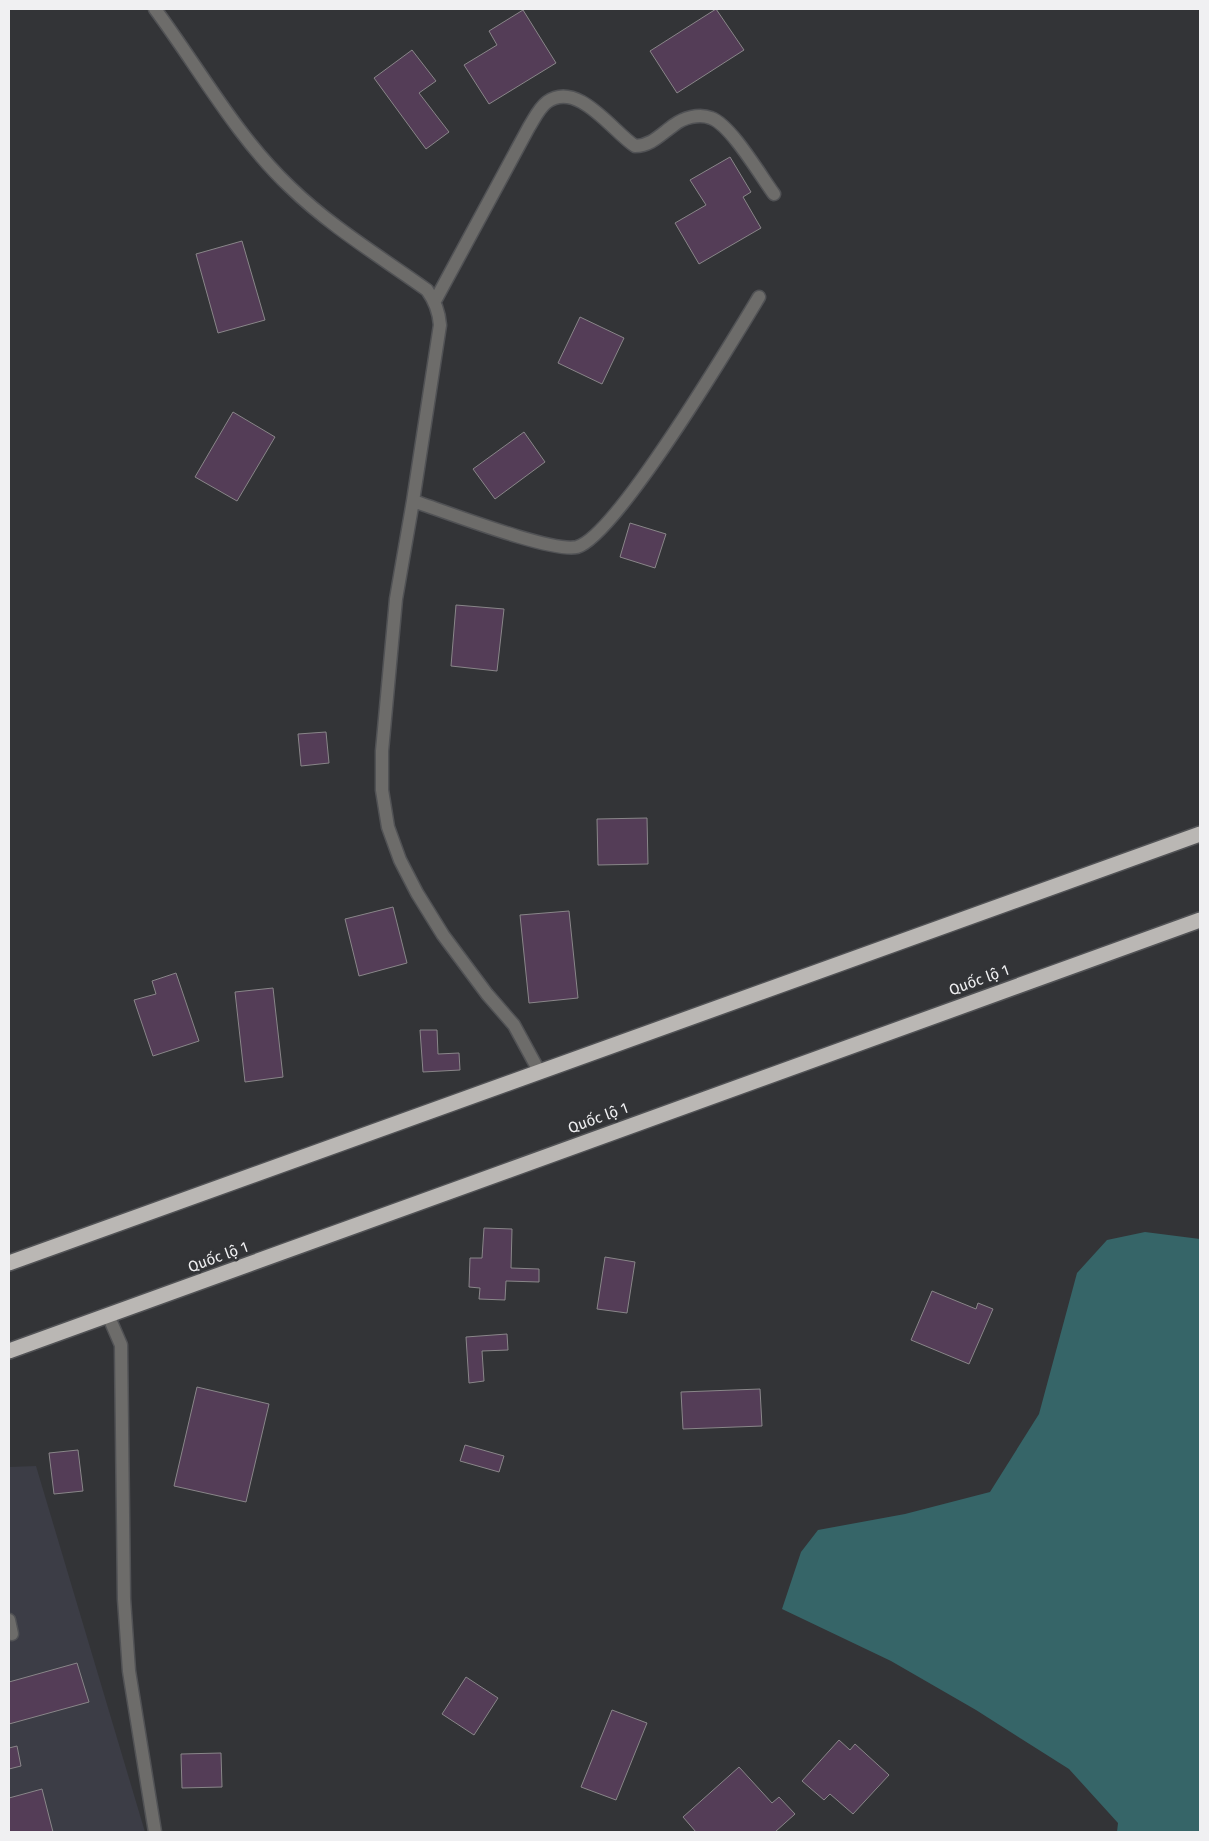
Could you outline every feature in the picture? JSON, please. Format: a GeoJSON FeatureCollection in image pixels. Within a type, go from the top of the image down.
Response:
{"type":"FeatureCollection","features":[{"type":"Feature","properties":{"kind":"highway"},"geometry":{"type":"LineString","coordinates":[[9,1263],[1200,834]]}},
{"type":"Feature","properties":{"kind":"highway","name":"Quốc lộ 1"},"geometry":{"type":"LineString","coordinates":[[9,1351],[1200,920]]}},
{"type":"Feature","properties":{"kind":"street"},"geometry":{"type":"LineString","coordinates":[[155,9],[257,151],[290,187],[328,220],[427,290],[435,301],[440,325],[390,642],[382,751],[382,790],[388,827],[400,860],[422,902],[443,935],[487,994],[514,1025],[539,1071]]}},
{"type":"Feature","properties":{"kind":"street"},"geometry":{"type":"LineString","coordinates":[[435,301],[529,128],[547,102],[558,97],[569,96],[582,101],[635,146],[650,143],[676,123],[687,118],[709,117],[728,130],[774,194]]}},
{"type":"Feature","properties":{"kind":"street"},"geometry":{"type":"LineString","coordinates":[[413,501],[537,542],[576,547],[588,542],[620,508],[669,439],[759,297]]}},
{"type":"Feature","properties":{"kind":"street"},"geometry":{"type":"LineString","coordinates":[[108,1315],[121,1345],[124,1599],[129,1671],[155,1832]]}},
{"type":"Feature","properties":{"kind":"street"},"geometry":{"type":"LineString","coordinates":[[9,1620],[12,1634]]}},
{"type":"Feature","properties":{"kind":"shaded area"},"geometry":{"type":"Polygon","coordinates":[[[36,1466],[145,1832],[9,1832],[9,1467],[36,1466]]]}},
{"type":"Feature","properties":{"kind":"water"},"geometry":{"type":"Polygon","coordinates":[[[1145,1232],[1200,1239],[1200,1832],[1117,1832],[1118,1823],[1069,1769],[976,1710],[891,1661],[782,1609],[801,1552],[818,1530],[905,1514],[990,1492],[1039,1414],[1077,1273],[1107,1240],[1145,1232]]]}},
{"type":"Feature","properties":{"kind":"building"},"geometry":{"type":"Polygon","coordinates":[[[716,9],[744,50],[677,93],[650,51],[716,9]]]}},
{"type":"Feature","properties":{"kind":"building"},"geometry":{"type":"Polygon","coordinates":[[[523,10],[556,63],[489,104],[464,65],[497,45],[489,31],[523,10]]]}},
{"type":"Feature","properties":{"kind":"building"},"geometry":{"type":"Polygon","coordinates":[[[412,50],[436,81],[419,93],[449,132],[426,149],[374,78],[412,50]]]}},
{"type":"Feature","properties":{"kind":"building"},"geometry":{"type":"Polygon","coordinates":[[[730,157],[751,192],[743,197],[761,228],[699,264],[675,223],[706,205],[690,180],[730,157]]]}},
{"type":"Feature","properties":{"kind":"building"},"geometry":{"type":"Polygon","coordinates":[[[242,241],[265,320],[218,333],[196,254],[242,241]]]}},
{"type":"Feature","properties":{"kind":"building"},"geometry":{"type":"Polygon","coordinates":[[[580,317],[624,338],[602,384],[558,363],[580,317]]]}},
{"type":"Feature","properties":{"kind":"building"},"geometry":{"type":"Polygon","coordinates":[[[233,412],[275,437],[237,501],[195,477],[233,412]]]}},
{"type":"Feature","properties":{"kind":"building"},"geometry":{"type":"Polygon","coordinates":[[[524,432],[545,462],[495,499],[473,469],[524,432]]]}},
{"type":"Feature","properties":{"kind":"building"},"geometry":{"type":"Polygon","coordinates":[[[630,523],[666,534],[655,568],[620,557],[630,523]]]}},
{"type":"Feature","properties":{"kind":"building"},"geometry":{"type":"Polygon","coordinates":[[[456,605],[504,609],[497,671],[451,666],[456,605]]]}},
{"type":"Feature","properties":{"kind":"building"},"geometry":{"type":"Polygon","coordinates":[[[326,732],[329,763],[301,766],[298,734],[326,732]]]}},
{"type":"Feature","properties":{"kind":"building"},"geometry":{"type":"Polygon","coordinates":[[[647,818],[648,864],[598,865],[597,819],[647,818]]]}},
{"type":"Feature","properties":{"kind":"building"},"geometry":{"type":"Polygon","coordinates":[[[393,907],[407,963],[359,976],[345,919],[393,907]]]}},
{"type":"Feature","properties":{"kind":"building"},"geometry":{"type":"Polygon","coordinates":[[[569,911],[578,998],[529,1003],[520,915],[569,911]]]}},
{"type":"Feature","properties":{"kind":"building"},"geometry":{"type":"Polygon","coordinates":[[[176,973],[199,1041],[153,1056],[134,1000],[156,994],[152,981],[176,973]]]}},
{"type":"Feature","properties":{"kind":"building"},"geometry":{"type":"Polygon","coordinates":[[[273,988],[283,1077],[245,1082],[235,992],[273,988]]]}},
{"type":"Feature","properties":{"kind":"building"},"geometry":{"type":"Polygon","coordinates":[[[420,1030],[437,1030],[438,1054],[459,1053],[460,1070],[423,1072],[420,1030]]]}},
{"type":"Feature","properties":{"kind":"building"},"geometry":{"type":"Polygon","coordinates":[[[484,1228],[512,1229],[511,1268],[539,1269],[539,1282],[506,1281],[505,1300],[479,1299],[480,1288],[469,1287],[470,1258],[482,1258],[484,1228]]]}},
{"type":"Feature","properties":{"kind":"building"},"geometry":{"type":"Polygon","coordinates":[[[605,1257],[635,1262],[627,1313],[597,1309],[605,1257]]]}},
{"type":"Feature","properties":{"kind":"building"},"geometry":{"type":"Polygon","coordinates":[[[932,1291],[976,1309],[978,1303],[993,1309],[969,1364],[911,1340],[932,1291]]]}},
{"type":"Feature","properties":{"kind":"building"},"geometry":{"type":"Polygon","coordinates":[[[507,1334],[508,1350],[482,1351],[484,1381],[469,1383],[466,1337],[507,1334]]]}},
{"type":"Feature","properties":{"kind":"building"},"geometry":{"type":"Polygon","coordinates":[[[197,1387],[269,1404],[246,1502],[174,1486],[197,1387]]]}},
{"type":"Feature","properties":{"kind":"building"},"geometry":{"type":"Polygon","coordinates":[[[760,1389],[762,1426],[683,1429],[681,1392],[760,1389]]]}},
{"type":"Feature","properties":{"kind":"building"},"geometry":{"type":"Polygon","coordinates":[[[465,1445],[504,1456],[499,1472],[460,1461],[465,1445]]]}},
{"type":"Feature","properties":{"kind":"building"},"geometry":{"type":"Polygon","coordinates":[[[78,1450],[83,1491],[54,1494],[49,1453],[78,1450]]]}},
{"type":"Feature","properties":{"kind":"building"},"geometry":{"type":"Polygon","coordinates":[[[77,1663],[89,1702],[9,1724],[9,1682],[77,1663]]]}},
{"type":"Feature","properties":{"kind":"building"},"geometry":{"type":"Polygon","coordinates":[[[466,1677],[498,1698],[474,1735],[442,1714],[466,1677]]]}},
{"type":"Feature","properties":{"kind":"building"},"geometry":{"type":"Polygon","coordinates":[[[612,1710],[647,1723],[616,1800],[581,1787],[612,1710]]]}},
{"type":"Feature","properties":{"kind":"building"},"geometry":{"type":"Polygon","coordinates":[[[839,1740],[850,1750],[855,1744],[889,1775],[853,1814],[830,1794],[824,1800],[802,1781],[839,1740]]]}},
{"type":"Feature","properties":{"kind":"building"},"geometry":{"type":"Polygon","coordinates":[[[17,1746],[21,1766],[9,1769],[9,1748],[17,1746]]]}},
{"type":"Feature","properties":{"kind":"building"},"geometry":{"type":"Polygon","coordinates":[[[221,1753],[222,1787],[182,1788],[181,1754],[221,1753]]]}},
{"type":"Feature","properties":{"kind":"building"},"geometry":{"type":"Polygon","coordinates":[[[739,1767],[772,1803],[779,1797],[795,1814],[775,1832],[696,1832],[683,1817],[739,1767]]]}},
{"type":"Feature","properties":{"kind":"building"},"geometry":{"type":"Polygon","coordinates":[[[42,1789],[53,1832],[9,1832],[9,1798],[42,1789]]]}}]}
